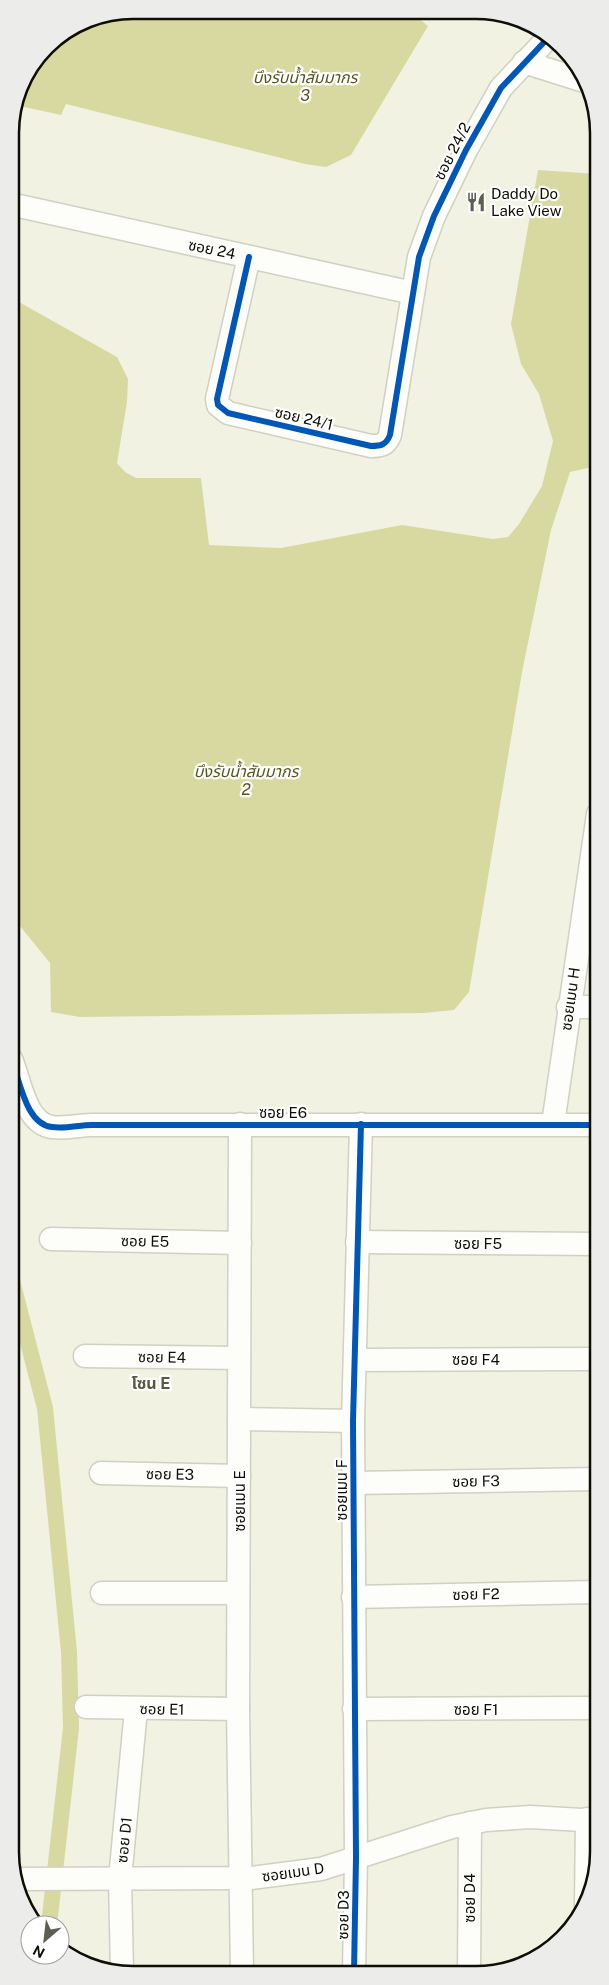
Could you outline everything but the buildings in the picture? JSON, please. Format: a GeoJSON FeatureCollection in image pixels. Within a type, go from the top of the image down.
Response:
{"type":"FeatureCollection","features":[{"type":"Feature","properties":{"kind":"street","name":"ซอย 24/2"},"geometry":{"type":"LineString","coordinates":[[413,293],[419,257],[434,216],[466,150],[501,88],[544,42]]}},
{"type":"Feature","properties":{"kind":"street"},"geometry":{"type":"LineString","coordinates":[[524,62],[576,79]]}},
{"type":"Feature","properties":{"kind":"street","name":"ซอย 24"},"geometry":{"type":"LineString","coordinates":[[19,206],[413,293]]}},
{"type":"Feature","properties":{"kind":"street","name":"ซอย 24/1"},"geometry":{"type":"LineString","coordinates":[[249,257],[217,399],[218,405],[228,412],[371,446],[381,446],[388,441],[390,435],[413,293]]}},
{"type":"Feature","properties":{"kind":"street","name":"ซอยเมน H"},"geometry":{"type":"LineString","coordinates":[[553,1124],[568,1007],[590,902]]}},
{"type":"Feature","properties":{"kind":"street"},"geometry":{"type":"LineString","coordinates":[[568,1007],[590,1007]]}},
{"type":"Feature","properties":{"kind":"street","name":"ซอย E6"},"geometry":{"type":"LineString","coordinates":[[19,1085],[26,1102],[38,1121],[51,1127],[240,1124],[590,1125]]}},
{"type":"Feature","properties":{"kind":"street","name":"ซอยเมน E"},"geometry":{"type":"LineString","coordinates":[[240,1124],[238,1709],[242,1966]]}},
{"type":"Feature","properties":{"kind":"street","name":"ซอยเมน F"},"geometry":{"type":"LineString","coordinates":[[356,1857],[353,1421],[361,1124]]}},
{"type":"Feature","properties":{"kind":"street","name":"ซอย E5"},"geometry":{"type":"LineString","coordinates":[[51,1238],[240,1243]]}},
{"type":"Feature","properties":{"kind":"street","name":"ซอย F5"},"geometry":{"type":"LineString","coordinates":[[357,1242],[590,1244]]}},
{"type":"Feature","properties":{"kind":"street","name":"ซอย E4"},"geometry":{"type":"LineString","coordinates":[[85,1356],[239,1358]]}},
{"type":"Feature","properties":{"kind":"street","name":"ซอย F4"},"geometry":{"type":"LineString","coordinates":[[354,1360],[590,1359]]}},
{"type":"Feature","properties":{"kind":"street"},"geometry":{"type":"LineString","coordinates":[[239,1419],[353,1421]]}},
{"type":"Feature","properties":{"kind":"street","name":"ซอย E3"},"geometry":{"type":"LineString","coordinates":[[100,1473],[239,1476]]}},
{"type":"Feature","properties":{"kind":"street","name":"ซอย F3"},"geometry":{"type":"LineString","coordinates":[[353,1483],[590,1479]]}},
{"type":"Feature","properties":{"kind":"street","name":"ซอย F2"},"geometry":{"type":"LineString","coordinates":[[353,1597],[590,1590]]}},
{"type":"Feature","properties":{"kind":"street"},"geometry":{"type":"LineString","coordinates":[[102,1593],[238,1593]]}},
{"type":"Feature","properties":{"kind":"street","name":"ซอย E1"},"geometry":{"type":"LineString","coordinates":[[86,1707],[238,1709]]}},
{"type":"Feature","properties":{"kind":"street","name":"ซอย F1"},"geometry":{"type":"LineString","coordinates":[[354,1709],[590,1708]]}},
{"type":"Feature","properties":{"kind":"street","name":"ซอย D1"},"geometry":{"type":"LineString","coordinates":[[122,1965],[120,1879],[136,1709]]}},
{"type":"Feature","properties":{"kind":"street","name":"ซอยเมน D"},"geometry":{"type":"LineString","coordinates":[[22,1879],[239,1878],[321,1869],[470,1823],[530,1817],[590,1820]]}},
{"type":"Feature","properties":{"kind":"street","name":"ซอย D4"},"geometry":{"type":"LineString","coordinates":[[469,1966],[470,1823]]}},
{"type":"Feature","properties":{"kind":"street","name":"ซอย D3"},"geometry":{"type":"LineString","coordinates":[[354,1966],[356,1857]]}},
{"type":"Feature","properties":{"kind":"water","name":"บึงรับน้ำสัมมากร 3"},"geometry":{"type":"Polygon","coordinates":[[[133,19],[420,19],[428,26],[351,155],[326,167],[305,164],[66,104],[61,115],[22,107],[27,89],[42,63],[63,42],[82,31],[103,23],[133,19]]]}},
{"type":"Feature","properties":{"kind":"water","name":"บึงรับน้ำสัมมากร 2"},"geometry":{"type":"Polygon","coordinates":[[[538,170],[590,174],[590,468],[570,472],[551,530],[522,672],[469,992],[454,1010],[424,1013],[80,1017],[51,1012],[50,963],[19,925],[19,302],[117,357],[128,379],[127,402],[117,463],[125,472],[136,478],[201,478],[209,545],[281,548],[402,525],[493,539],[508,537],[519,524],[542,486],[553,441],[539,394],[521,364],[511,324],[538,170]]]}},
{"type":"Feature","properties":{"kind":"waterway"},"geometry":{"type":"LineString","coordinates":[[19,1308],[45,1408],[69,1652],[71,1728],[50,1915]]}},
{"type":"Feature","properties":{"kind":"cycle path"},"geometry":{"type":"LineString","coordinates":[[249,257],[217,399],[218,405],[228,413],[371,446],[385,443],[390,435],[419,257],[434,216],[466,150],[501,88],[544,42]]}},
{"type":"Feature","properties":{"kind":"cycle path"},"geometry":{"type":"LineString","coordinates":[[19,1082],[35,1118],[43,1124],[62,1128],[92,1125],[590,1125]]}},
{"type":"Feature","properties":{"kind":"cycle path"},"geometry":{"type":"LineString","coordinates":[[354,1966],[356,1857],[353,1421],[361,1124]]}},
{"type":"Feature","properties":{"kind":"place","name":"Daddy Do Lake View"},"geometry":{"type":"Point","coordinates":[476,202]}},
{"type":"Feature","properties":{"kind":"district","name":"โซน E"},"geometry":{"type":"Point","coordinates":[151,1383]}}]}
